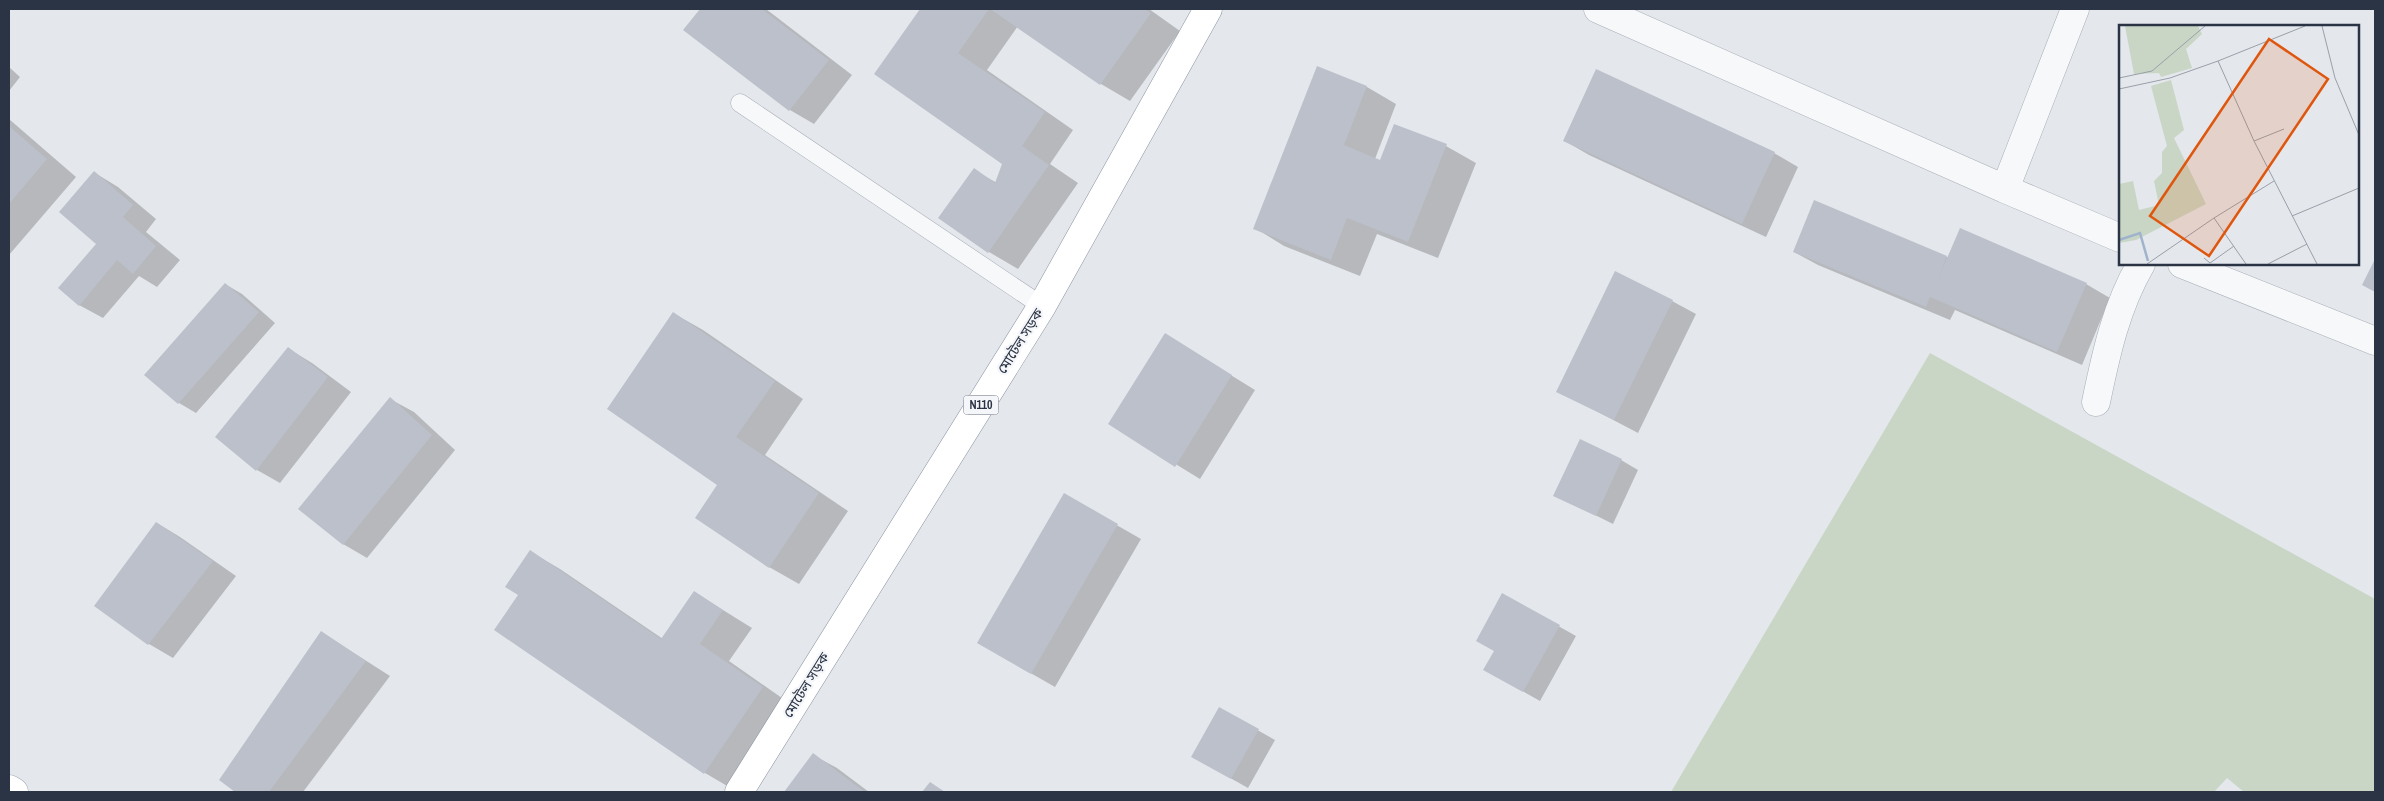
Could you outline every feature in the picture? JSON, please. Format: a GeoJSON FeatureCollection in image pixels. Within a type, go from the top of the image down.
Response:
{"type":"FeatureCollection","features":[{"type":"Feature","properties":{"kind":"main road","name":"মোটেল সড়ক"},"geometry":{"type":"LineString","coordinates":[[739,792],[1042,306],[1208,9]]}},
{"type":"Feature","properties":{"kind":"main road"},"geometry":{"type":"LineString","coordinates":[[9,789],[14,792]]}},
{"type":"Feature","properties":{"kind":"street"},"geometry":{"type":"LineString","coordinates":[[1598,9],[2119,238]]}},
{"type":"Feature","properties":{"kind":"street"},"geometry":{"type":"LineString","coordinates":[[2005,189],[2075,9]]}},
{"type":"Feature","properties":{"kind":"street"},"geometry":{"type":"LineString","coordinates":[[2096,402],[2108,343],[2129,284],[2140,265]]}},
{"type":"Feature","properties":{"kind":"street"},"geometry":{"type":"LineString","coordinates":[[2185,265],[2375,341]]}},
{"type":"Feature","properties":{"kind":"lane"},"geometry":{"type":"LineString","coordinates":[[740,103],[1042,306]]}},
{"type":"Feature","properties":{"kind":"green space"},"geometry":{"type":"Polygon","coordinates":[[[1930,353],[2375,599],[2375,792],[2244,792],[2227,778],[2214,792],[1671,792],[1930,353]]]}},
{"type":"Feature","properties":{"kind":"building"},"geometry":{"type":"Polygon","coordinates":[[[700,9],[762,9],[829,60],[789,111],[683,30],[700,9]]]}},
{"type":"Feature","properties":{"kind":"building"},"geometry":{"type":"Polygon","coordinates":[[[920,9],[989,9],[958,53],[1045,112],[1022,146],[1049,165],[988,253],[938,218],[974,168],[995,183],[1002,164],[874,74],[920,9]]]}},
{"type":"Feature","properties":{"kind":"building"},"geometry":{"type":"Polygon","coordinates":[[[990,9],[1145,9],[1151,13],[1100,85],[990,9]]]}},
{"type":"Feature","properties":{"kind":"building"},"geometry":{"type":"Polygon","coordinates":[[[1317,66],[1367,86],[1344,145],[1380,160],[1394,124],[1447,144],[1408,242],[1347,218],[1331,260],[1253,229],[1317,66]]]}},
{"type":"Feature","properties":{"kind":"building"},"geometry":{"type":"Polygon","coordinates":[[[1596,69],[1775,152],[1742,224],[1563,141],[1596,69]]]}},
{"type":"Feature","properties":{"kind":"building"},"geometry":{"type":"Polygon","coordinates":[[[9,126],[47,159],[9,204],[9,126]]]}},
{"type":"Feature","properties":{"kind":"building"},"geometry":{"type":"Polygon","coordinates":[[[94,171],[133,205],[123,217],[156,246],[133,274],[117,260],[79,306],[58,288],[96,244],[59,212],[94,171]]]}},
{"type":"Feature","properties":{"kind":"building"},"geometry":{"type":"Polygon","coordinates":[[[1814,200],[1947,256],[1939,277],[1960,228],[2087,283],[2057,352],[1930,297],[1926,307],[1793,252],[1814,200]]]}},
{"type":"Feature","properties":{"kind":"building"},"geometry":{"type":"Polygon","coordinates":[[[2375,259],[2375,292],[2362,285],[2375,259]]]}},
{"type":"Feature","properties":{"kind":"building"},"geometry":{"type":"Polygon","coordinates":[[[1615,271],[1673,300],[1614,420],[1556,392],[1615,271]]]}},
{"type":"Feature","properties":{"kind":"building"},"geometry":{"type":"Polygon","coordinates":[[[225,283],[259,312],[178,404],[144,375],[225,283]]]}},
{"type":"Feature","properties":{"kind":"building"},"geometry":{"type":"Polygon","coordinates":[[[673,312],[775,381],[736,437],[819,493],[769,568],[695,518],[717,485],[607,409],[673,312]]]}},
{"type":"Feature","properties":{"kind":"building"},"geometry":{"type":"Polygon","coordinates":[[[1165,333],[1232,375],[1175,467],[1108,424],[1165,333]]]}},
{"type":"Feature","properties":{"kind":"building"},"geometry":{"type":"Polygon","coordinates":[[[288,347],[328,377],[256,471],[215,437],[288,347]]]}},
{"type":"Feature","properties":{"kind":"building"},"geometry":{"type":"Polygon","coordinates":[[[390,397],[432,435],[343,545],[298,509],[390,397]]]}},
{"type":"Feature","properties":{"kind":"building"},"geometry":{"type":"Polygon","coordinates":[[[1580,439],[1622,459],[1596,516],[1553,496],[1580,439]]]}},
{"type":"Feature","properties":{"kind":"building"},"geometry":{"type":"Polygon","coordinates":[[[1064,493],[1118,524],[1031,674],[977,643],[1064,493]]]}},
{"type":"Feature","properties":{"kind":"building"},"geometry":{"type":"Polygon","coordinates":[[[156,522],[213,561],[148,645],[94,606],[156,522]]]}},
{"type":"Feature","properties":{"kind":"building"},"geometry":{"type":"Polygon","coordinates":[[[530,550],[661,639],[694,591],[723,610],[700,644],[763,687],[704,774],[494,630],[518,595],[505,587],[530,550]]]}},
{"type":"Feature","properties":{"kind":"building"},"geometry":{"type":"Polygon","coordinates":[[[1502,593],[1560,625],[1523,692],[1483,670],[1494,651],[1476,641],[1502,593]]]}},
{"type":"Feature","properties":{"kind":"building"},"geometry":{"type":"Polygon","coordinates":[[[321,631],[366,661],[269,792],[235,792],[219,780],[321,631]]]}},
{"type":"Feature","properties":{"kind":"building"},"geometry":{"type":"Polygon","coordinates":[[[1219,707],[1259,729],[1231,779],[1191,757],[1219,707]]]}},
{"type":"Feature","properties":{"kind":"building"},"geometry":{"type":"Polygon","coordinates":[[[813,753],[865,792],[784,792],[813,753]]]}},
{"type":"Feature","properties":{"kind":"building"},"geometry":{"type":"Polygon","coordinates":[[[930,782],[945,792],[922,792],[930,782]]]}}]}
